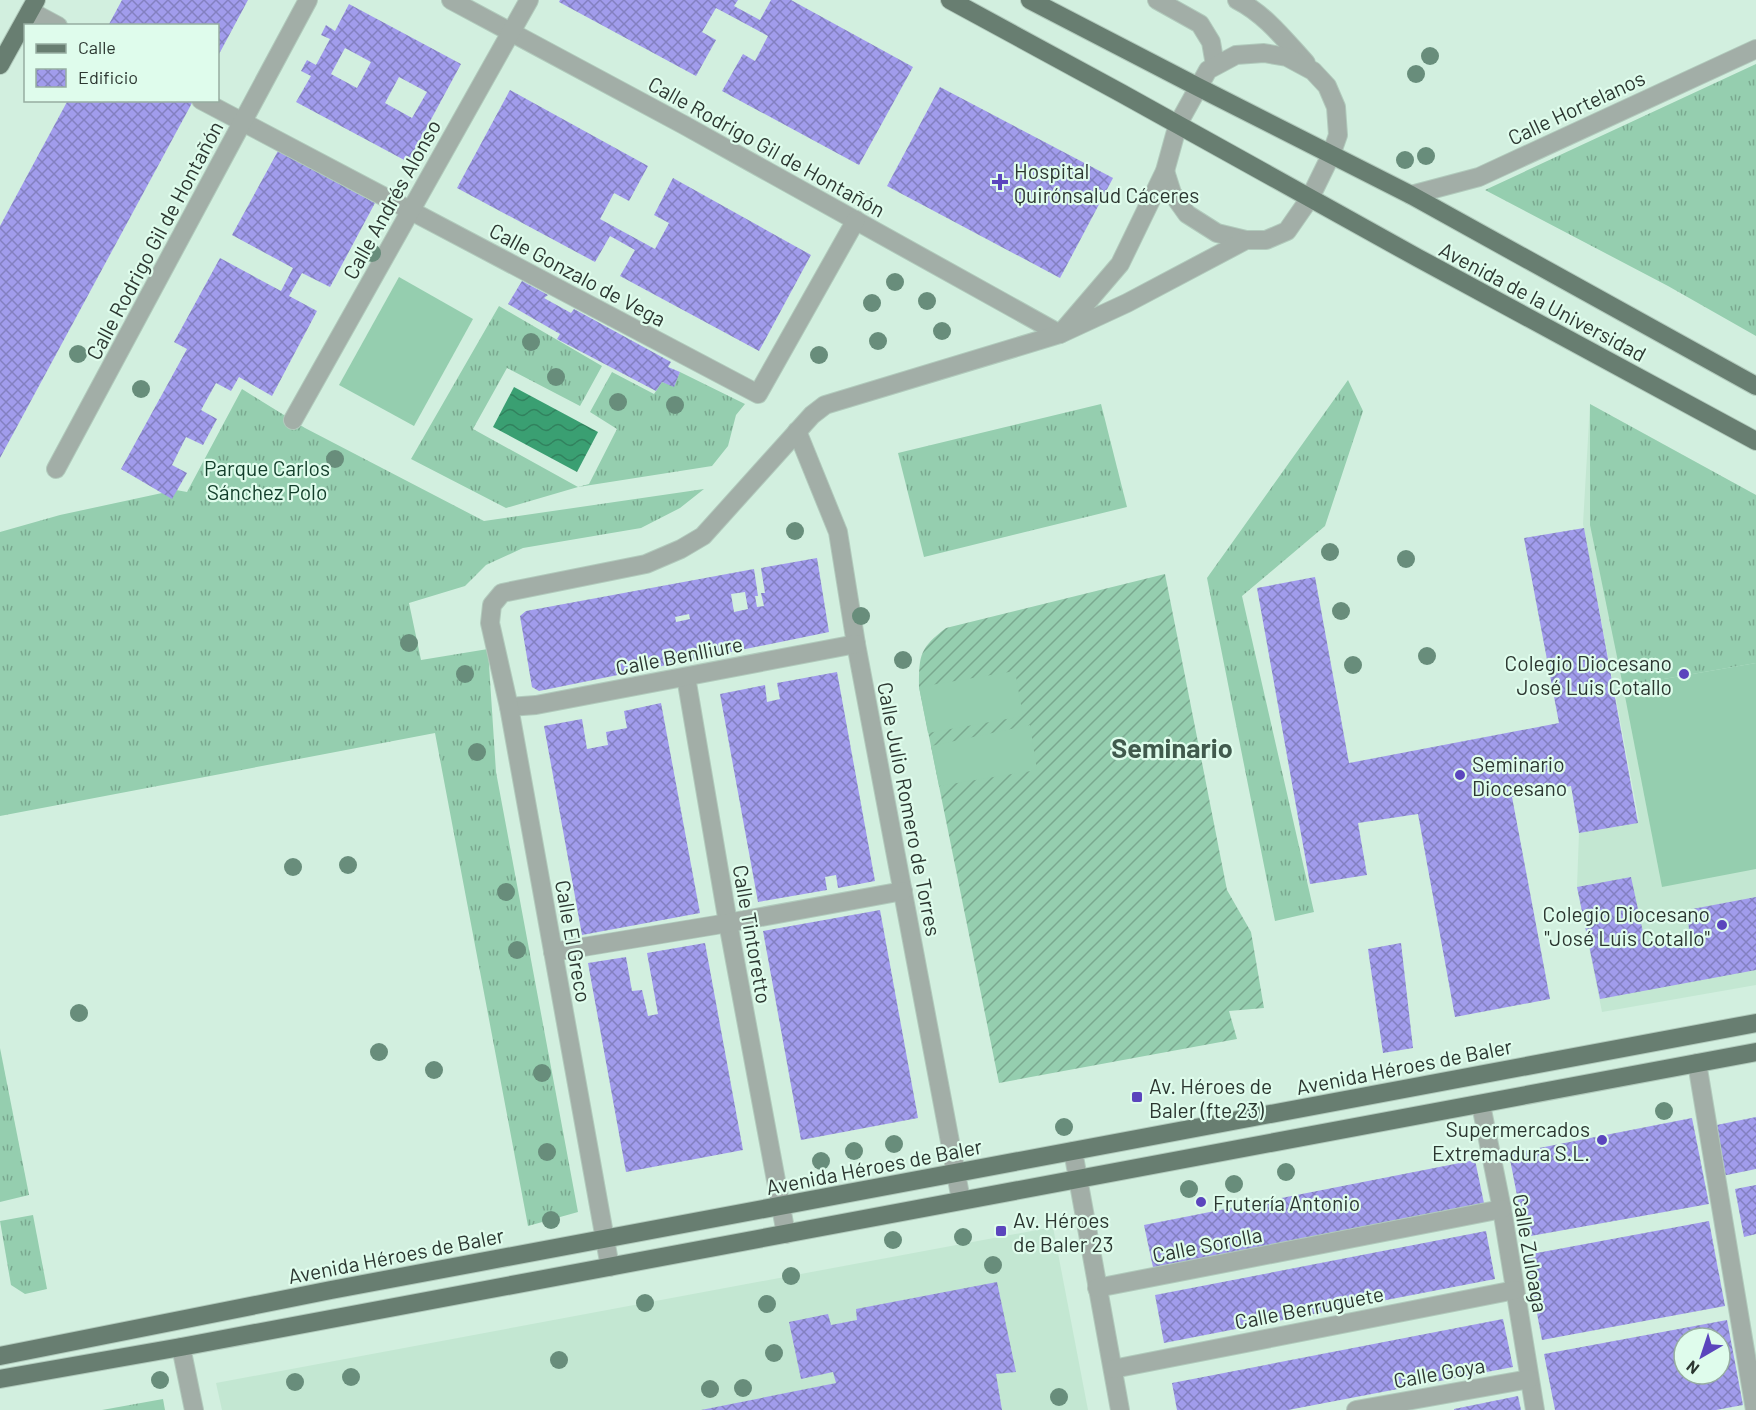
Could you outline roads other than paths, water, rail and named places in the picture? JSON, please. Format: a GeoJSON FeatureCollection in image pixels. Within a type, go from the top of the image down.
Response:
{"type":"FeatureCollection","features":[{"type":"Feature","properties":{"kind":"main road","name":"Avenida de la Universidad"},"geometry":{"type":"LineString","coordinates":[[950,0],[1756,441]]}},
{"type":"Feature","properties":{"kind":"main road","name":"Avenida de la Universidad"},"geometry":{"type":"LineString","coordinates":[[1030,0],[1411,195],[1756,386]]}},
{"type":"Feature","properties":{"kind":"main road"},"geometry":{"type":"LineString","coordinates":[[0,65],[33,5]]}},
{"type":"Feature","properties":{"kind":"main road","name":"Avenida Héroes de Baler"},"geometry":{"type":"LineString","coordinates":[[0,1356],[331,1290],[606,1239],[781,1202],[956,1173],[1756,1023]]}},
{"type":"Feature","properties":{"kind":"main road"},"geometry":{"type":"LineString","coordinates":[[0,1379],[1756,1052]]}},
{"type":"Feature","properties":{"kind":"street","name":"Calle Rodrigo Gil de Hontañón"},"geometry":{"type":"LineString","coordinates":[[56,469],[308,0]]}},
{"type":"Feature","properties":{"kind":"street","name":"Calle Rodrigo Gil de Hontañón"},"geometry":{"type":"LineString","coordinates":[[451,0],[684,125],[1060,334]]}},
{"type":"Feature","properties":{"kind":"street","name":"Calle Andrés Alonso"},"geometry":{"type":"LineString","coordinates":[[293,420],[529,0]]}},
{"type":"Feature","properties":{"kind":"street"},"geometry":{"type":"LineString","coordinates":[[1158,0],[1200,24],[1211,42],[1215,65]]}},
{"type":"Feature","properties":{"kind":"street"},"geometry":{"type":"LineString","coordinates":[[1165,171],[1172,193],[1187,214],[1216,232],[1246,240],[1266,240],[1287,231],[1310,198],[1331,155],[1338,135],[1336,107],[1327,86],[1280,34],[1253,8],[1238,0]]}},
{"type":"Feature","properties":{"kind":"street"},"geometry":{"type":"LineString","coordinates":[[33,5],[56,24]]}},
{"type":"Feature","properties":{"kind":"street","name":"Calle Hortelanos"},"geometry":{"type":"LineString","coordinates":[[1411,195],[1479,177],[1756,49]]}},
{"type":"Feature","properties":{"kind":"street"},"geometry":{"type":"LineString","coordinates":[[1060,334],[1119,264],[1165,171],[1178,124],[1208,70],[1236,55],[1264,53],[1287,57],[1313,71]]}},
{"type":"Feature","properties":{"kind":"street","name":"Calle Gonzalo de Vega"},"geometry":{"type":"LineString","coordinates":[[205,102],[758,394],[856,220]]}},
{"type":"Feature","properties":{"kind":"street"},"geometry":{"type":"LineString","coordinates":[[797,431],[825,405],[1060,334],[1127,303],[1246,240]]}},
{"type":"Feature","properties":{"kind":"street","name":"Calle El Greco"},"geometry":{"type":"LineString","coordinates":[[610,1267],[509,707],[490,623],[492,605],[502,593],[646,564],[681,549],[703,536],[797,431]]}},
{"type":"Feature","properties":{"kind":"street","name":"Calle Julio Romero de Torres"},"geometry":{"type":"LineString","coordinates":[[797,431],[838,532],[856,644],[961,1200]]}},
{"type":"Feature","properties":{"kind":"street","name":"Calle Benlliure"},"geometry":{"type":"LineString","coordinates":[[509,707],[537,705],[856,644]]}},
{"type":"Feature","properties":{"kind":"street","name":"Calle Tintoretto"},"geometry":{"type":"LineString","coordinates":[[686,677],[728,923],[786,1234]]}},
{"type":"Feature","properties":{"kind":"street"},"geometry":{"type":"LineString","coordinates":[[553,952],[903,891]]}},
{"type":"Feature","properties":{"kind":"street"},"geometry":{"type":"LineString","coordinates":[[1697,1063],[1755,1410]]}},
{"type":"Feature","properties":{"kind":"street","name":"Calle Zuloaga"},"geometry":{"type":"LineString","coordinates":[[1481,1105],[1502,1209],[1535,1410]]}},
{"type":"Feature","properties":{"kind":"street"},"geometry":{"type":"LineString","coordinates":[[1073,1151],[1120,1410]]}},
{"type":"Feature","properties":{"kind":"street","name":"Calle Sorolla"},"geometry":{"type":"LineString","coordinates":[[1097,1288],[1502,1209]]}},
{"type":"Feature","properties":{"kind":"street","name":"Calle Berruguete"},"geometry":{"type":"LineString","coordinates":[[1113,1369],[1515,1290]]}},
{"type":"Feature","properties":{"kind":"street"},"geometry":{"type":"LineString","coordinates":[[181,1347],[194,1410]]}},
{"type":"Feature","properties":{"kind":"street","name":"Calle Goya"},"geometry":{"type":"LineString","coordinates":[[1356,1410],[1529,1379]]}},
{"type":"Feature","properties":{"kind":"water"},"geometry":{"type":"Polygon","coordinates":[[[514,387],[598,432],[577,472],[493,427],[514,387]]]}},
{"type":"Feature","properties":{"kind":"place","name":"Hospital Quirónsalud Cáceres"},"geometry":{"type":"Point","coordinates":[1000,182]}},
{"type":"Feature","properties":{"kind":"place","name":"Colegio Diocesano José Luis Cotallo"},"geometry":{"type":"Point","coordinates":[1684,674]}},
{"type":"Feature","properties":{"kind":"place","name":"Seminario Diocesano"},"geometry":{"type":"Point","coordinates":[1460,775]}},
{"type":"Feature","properties":{"kind":"place","name":"Colegio Diocesano \"José Luis Cotallo\""},"geometry":{"type":"Point","coordinates":[1722,925]}},
{"type":"Feature","properties":{"kind":"place","name":"Av. Héroes de Baler (fte 23)"},"geometry":{"type":"Point","coordinates":[1137,1097]}},
{"type":"Feature","properties":{"kind":"place","name":"Supermercados Extremadura S.L."},"geometry":{"type":"Point","coordinates":[1602,1140]}},
{"type":"Feature","properties":{"kind":"place","name":"Frutería Antonio"},"geometry":{"type":"Point","coordinates":[1201,1202]}},
{"type":"Feature","properties":{"kind":"place","name":"Av. Héroes de Baler 23"},"geometry":{"type":"Point","coordinates":[1001,1231]}},
{"type":"Feature","properties":{"kind":"district","name":"Seminario"},"geometry":{"type":"Point","coordinates":[1172,747]}},
{"type":"Feature","properties":{"kind":"park label","name":"Parque Carlos Sánchez Polo"},"geometry":{"type":"Point","coordinates":[267,479]}}]}
